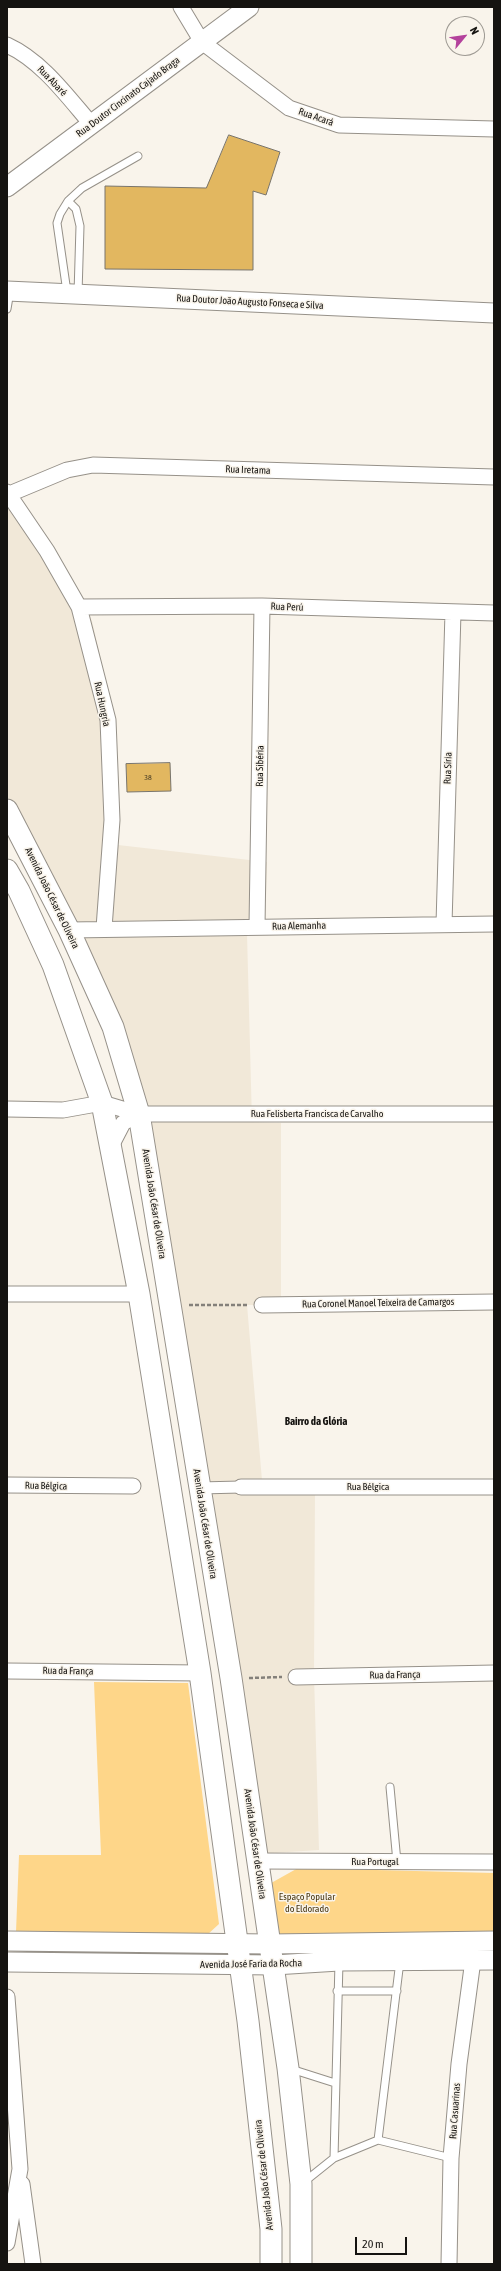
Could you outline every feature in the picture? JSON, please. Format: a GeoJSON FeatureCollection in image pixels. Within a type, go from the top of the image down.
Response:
{"type":"FeatureCollection","features":[{"type":"Feature","properties":{"kind":"main road","name":"Avenida João César de Oliveira"},"geometry":{"type":"LineString","coordinates":[[7,810],[69,930],[113,1027],[139,1114],[231,1678],[257,1861],[274,1965],[288,2068],[301,2184],[300,2264]]}},
{"type":"Feature","properties":{"kind":"main road","name":"Avenida João César de Oliveira"},"geometry":{"type":"LineString","coordinates":[[7,870],[13,891],[52,965],[102,1103],[140,1294],[200,1673],[237,1943],[271,2229],[271,2264]]}},
{"type":"Feature","properties":{"kind":"street","name":"Rua Acará"},"geometry":{"type":"LineString","coordinates":[[181,7],[202,42],[289,108],[340,125],[494,129]]}},
{"type":"Feature","properties":{"kind":"street","name":"Rua Doutor Cincinato Cajado Braga"},"geometry":{"type":"LineString","coordinates":[[7,187],[249,7]]}},
{"type":"Feature","properties":{"kind":"street","name":"Rua Abaré"},"geometry":{"type":"LineString","coordinates":[[7,45],[18,50],[48,75],[92,125]]}},
{"type":"Feature","properties":{"kind":"street","name":"Rua Doutor João Augusto Fonseca e Silva"},"geometry":{"type":"LineString","coordinates":[[8,297],[73,294],[494,313]]}},
{"type":"Feature","properties":{"kind":"street","name":"Rua Iretama"},"geometry":{"type":"LineString","coordinates":[[8,494],[67,470],[93,465],[494,476]]}},
{"type":"Feature","properties":{"kind":"street","name":"Rua Hungria"},"geometry":{"type":"LineString","coordinates":[[8,494],[47,551],[79,607],[108,720],[112,820],[104,928]]}},
{"type":"Feature","properties":{"kind":"street","name":"Rua Perú"},"geometry":{"type":"LineString","coordinates":[[79,607],[262,606],[494,613]]}},
{"type":"Feature","properties":{"kind":"street","name":"Rua Sibéria"},"geometry":{"type":"LineString","coordinates":[[257,926],[262,606]]}},
{"type":"Feature","properties":{"kind":"street","name":"Rua Síria"},"geometry":{"type":"LineString","coordinates":[[444,924],[453,612]]}},
{"type":"Feature","properties":{"kind":"street","name":"Rua Alemanha"},"geometry":{"type":"LineString","coordinates":[[104,928],[494,924]]}},
{"type":"Feature","properties":{"kind":"street"},"geometry":{"type":"LineString","coordinates":[[69,930],[104,928]]}},
{"type":"Feature","properties":{"kind":"street"},"geometry":{"type":"LineString","coordinates":[[7,1109],[63,1110],[102,1103]]}},
{"type":"Feature","properties":{"kind":"street","name":"Rua Felisberta Francisca de Carvalho"},"geometry":{"type":"LineString","coordinates":[[102,1103],[139,1114],[494,1114]]}},
{"type":"Feature","properties":{"kind":"street"},"geometry":{"type":"LineString","coordinates":[[110,1148],[123,1123],[139,1114]]}},
{"type":"Feature","properties":{"kind":"street"},"geometry":{"type":"LineString","coordinates":[[7,1294],[140,1294]]}},
{"type":"Feature","properties":{"kind":"street","name":"Rua Coronel Manoel Teixeira de Camargos"},"geometry":{"type":"LineString","coordinates":[[262,1304],[494,1302]]}},
{"type":"Feature","properties":{"kind":"street","name":"Rua Bélgica"},"geometry":{"type":"LineString","coordinates":[[7,1485],[133,1486]]}},
{"type":"Feature","properties":{"kind":"street","name":"Rua Bélgica"},"geometry":{"type":"LineString","coordinates":[[241,1488],[494,1487]]}},
{"type":"Feature","properties":{"kind":"street"},"geometry":{"type":"LineString","coordinates":[[199,1488],[241,1488]]}},
{"type":"Feature","properties":{"kind":"street","name":"Rua da França"},"geometry":{"type":"LineString","coordinates":[[7,1671],[200,1673]]}},
{"type":"Feature","properties":{"kind":"street","name":"Rua da França"},"geometry":{"type":"LineString","coordinates":[[296,1677],[494,1673]]}},
{"type":"Feature","properties":{"kind":"street","name":"Rua Portugal"},"geometry":{"type":"LineString","coordinates":[[257,1861],[494,1862]]}},
{"type":"Feature","properties":{"kind":"street","name":"Avenida José Faria da Rocha"},"geometry":{"type":"LineString","coordinates":[[7,1941],[270,1944],[494,1941]]}},
{"type":"Feature","properties":{"kind":"street","name":"Rua Casuarinas"},"geometry":{"type":"LineString","coordinates":[[449,2264],[451,2158],[458,2064],[473,1960]]}},
{"type":"Feature","properties":{"kind":"street","name":"Avenida José Faria da Rocha"},"geometry":{"type":"LineString","coordinates":[[7,1962],[240,1966],[339,1962],[494,1960]]}},
{"type":"Feature","properties":{"kind":"street"},"geometry":{"type":"LineString","coordinates":[[7,1997],[20,2169],[32,2264]]}},
{"type":"Feature","properties":{"kind":"street"},"geometry":{"type":"LineString","coordinates":[[7,2243],[20,2169]]}},
{"type":"Feature","properties":{"kind":"lane"},"geometry":{"type":"LineString","coordinates":[[73,294],[57,224],[60,214],[68,201],[82,188],[138,156]]}},
{"type":"Feature","properties":{"kind":"lane"},"geometry":{"type":"LineString","coordinates":[[68,201],[76,209],[80,226],[73,294]]}},
{"type":"Feature","properties":{"kind":"lane"},"geometry":{"type":"LineString","coordinates":[[390,1787],[397,1862]]}},
{"type":"Feature","properties":{"kind":"lane"},"geometry":{"type":"LineString","coordinates":[[334,2158],[337,1991],[339,1962]]}},
{"type":"Feature","properties":{"kind":"lane"},"geometry":{"type":"LineString","coordinates":[[378,2140],[400,1962]]}},
{"type":"Feature","properties":{"kind":"lane"},"geometry":{"type":"LineString","coordinates":[[337,1991],[397,1991]]}},
{"type":"Feature","properties":{"kind":"lane"},"geometry":{"type":"LineString","coordinates":[[288,2068],[335,2083]]}},
{"type":"Feature","properties":{"kind":"lane"},"geometry":{"type":"LineString","coordinates":[[301,2184],[334,2158],[378,2140],[451,2158]]}},
{"type":"Feature","properties":{"kind":"path"},"geometry":{"type":"LineString","coordinates":[[170,1305],[262,1304]]}},
{"type":"Feature","properties":{"kind":"path"},"geometry":{"type":"LineString","coordinates":[[231,1678],[296,1677]]}},
{"type":"Feature","properties":{"kind":"shaded area"},"geometry":{"type":"Polygon","coordinates":[[[7,483],[55,552],[92,621],[115,720],[120,821],[118,845],[267,862],[265,934],[247,934],[252,1122],[281,1123],[281,1305],[247,1305],[263,1492],[315,1492],[314,1675],[319,1850],[257,1854],[148,1121],[79,925],[7,798],[7,483]]]}},
{"type":"Feature","properties":{"kind":"green space"},"geometry":{"type":"Polygon","coordinates":[[[94,1682],[188,1683],[219,1924],[207,1935],[16,1932],[19,1855],[101,1855],[94,1682]]]}},
{"type":"Feature","properties":{"kind":"green space","name":"Espaço Popular do Eldorado"},"geometry":{"type":"Polygon","coordinates":[[[298,1868],[494,1873],[494,1934],[272,1938],[264,1887],[298,1868]]]}},
{"type":"Feature","properties":{"kind":"building"},"geometry":{"type":"Polygon","coordinates":[[[229,135],[280,152],[266,195],[253,191],[253,270],[105,269],[105,186],[206,188],[229,135]]]}},
{"type":"Feature","properties":{"kind":"building"},"geometry":{"type":"Polygon","coordinates":[[[170,763],[171,791],[127,792],[126,764],[170,763]]]}},
{"type":"Feature","properties":{"kind":"district","name":"Bairro da Glória"},"geometry":{"type":"Point","coordinates":[316,1422]}}]}
